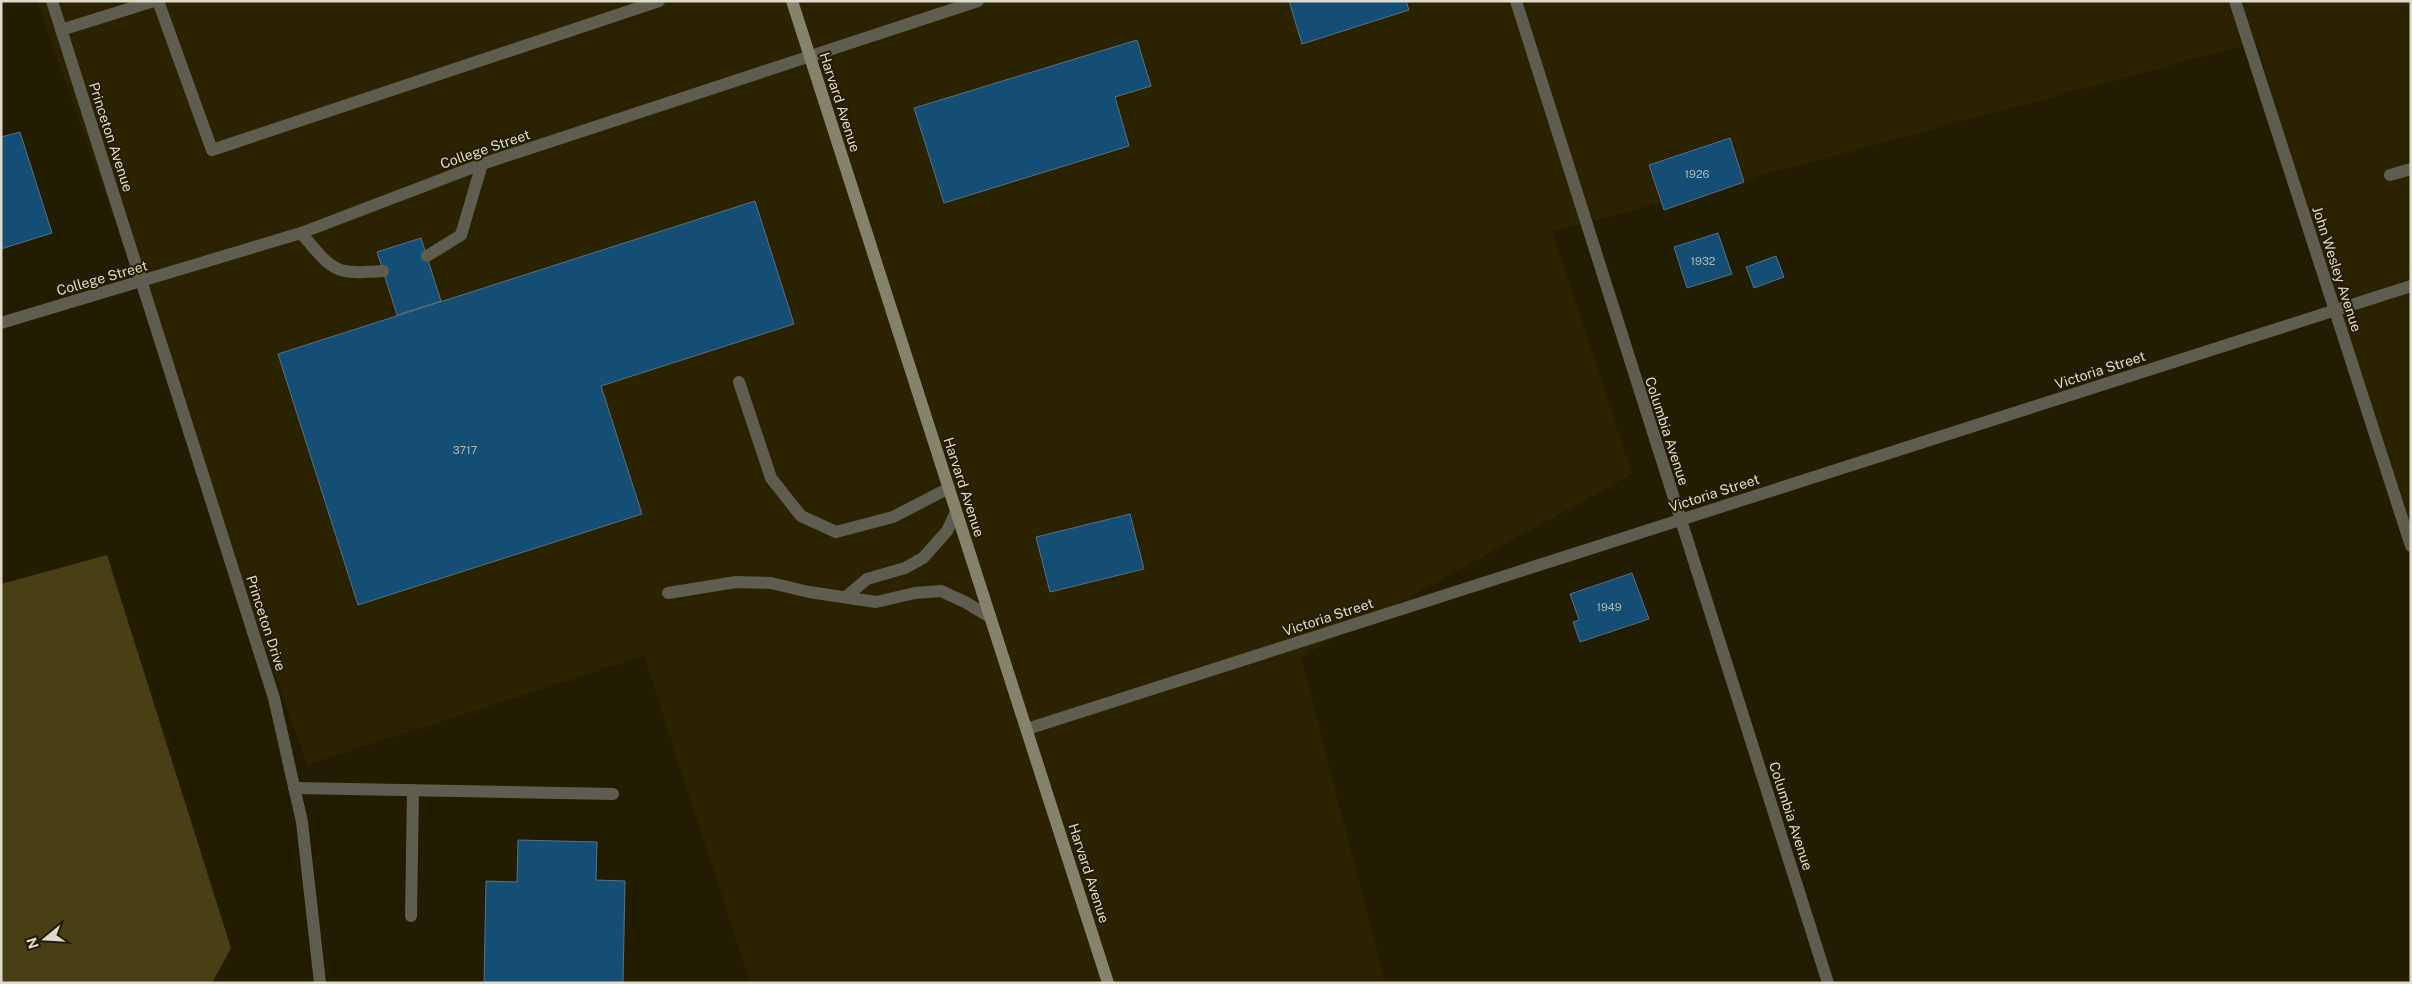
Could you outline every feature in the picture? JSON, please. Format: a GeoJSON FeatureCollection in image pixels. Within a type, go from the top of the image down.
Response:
{"type":"FeatureCollection","features":[{"type":"Feature","properties":{"kind":"street","name":"Princeton Avenue"},"geometry":{"type":"LineString","coordinates":[[52,1],[142,282]]}},
{"type":"Feature","properties":{"kind":"street"},"geometry":{"type":"LineString","coordinates":[[61,30],[156,1],[212,150],[659,1]]}},
{"type":"Feature","properties":{"kind":"street","name":"Harvard Avenue"},"geometry":{"type":"LineString","coordinates":[[792,1],[1108,983]]}},
{"type":"Feature","properties":{"kind":"street","name":"Columbia Avenue"},"geometry":{"type":"LineString","coordinates":[[1516,1],[1828,983]]}},
{"type":"Feature","properties":{"kind":"street","name":"John Wesley Avenue"},"geometry":{"type":"LineString","coordinates":[[2235,1],[2411,546]]}},
{"type":"Feature","properties":{"kind":"street","name":"College Street"},"geometry":{"type":"LineString","coordinates":[[1,323],[301,233],[482,164],[970,2]]}},
{"type":"Feature","properties":{"kind":"street"},"geometry":{"type":"LineString","coordinates":[[427,256],[461,235],[482,164]]}},
{"type":"Feature","properties":{"kind":"street"},"geometry":{"type":"LineString","coordinates":[[2390,175],[2411,169]]}},
{"type":"Feature","properties":{"kind":"street"},"geometry":{"type":"LineString","coordinates":[[301,233],[331,267],[353,274],[383,271]]}},
{"type":"Feature","properties":{"kind":"street","name":"Princeton Drive"},"geometry":{"type":"LineString","coordinates":[[142,282],[274,698],[302,822],[320,983]]}},
{"type":"Feature","properties":{"kind":"street","name":"Victoria Street"},"geometry":{"type":"LineString","coordinates":[[1026,729],[2411,286]]}},
{"type":"Feature","properties":{"kind":"street"},"geometry":{"type":"LineString","coordinates":[[739,382],[771,478],[800,516],[836,532],[893,517],[949,488]]}},
{"type":"Feature","properties":{"kind":"street"},"geometry":{"type":"LineString","coordinates":[[847,596],[867,579],[905,568],[923,558],[947,531],[956,512]]}},
{"type":"Feature","properties":{"kind":"street"},"geometry":{"type":"LineString","coordinates":[[668,593],[736,582],[771,583],[809,592],[847,596],[876,602],[915,593],[942,591],[990,617]]}},
{"type":"Feature","properties":{"kind":"street"},"geometry":{"type":"LineString","coordinates":[[294,788],[613,794]]}},
{"type":"Feature","properties":{"kind":"street"},"geometry":{"type":"LineString","coordinates":[[411,916],[413,790]]}},
{"type":"Feature","properties":{"kind":"shaded area"},"geometry":{"type":"Polygon","coordinates":[[[37,1],[2411,1],[2411,535],[2317,247],[2257,42],[1552,232],[1632,474],[1301,657],[1385,983],[750,983],[644,656],[307,765],[37,1]]]}},
{"type":"Feature","properties":{"kind":"shaded area"},"geometry":{"type":"Polygon","coordinates":[[[107,555],[231,948],[212,983],[1,983],[1,584],[107,555]]]}},
{"type":"Feature","properties":{"kind":"building"},"geometry":{"type":"Polygon","coordinates":[[[1289,1],[1406,1],[1409,10],[1302,44],[1289,1]]]}},
{"type":"Feature","properties":{"kind":"building"},"geometry":{"type":"Polygon","coordinates":[[[1137,40],[1151,86],[1115,97],[1129,146],[944,203],[914,108],[1137,40]]]}},
{"type":"Feature","properties":{"kind":"building"},"geometry":{"type":"Polygon","coordinates":[[[20,132],[52,233],[1,249],[1,137],[20,132]]]}},
{"type":"Feature","properties":{"kind":"building"},"geometry":{"type":"Polygon","coordinates":[[[1730,138],[1744,182],[1664,210],[1649,165],[1730,138]]]}},
{"type":"Feature","properties":{"kind":"building"},"geometry":{"type":"Polygon","coordinates":[[[755,201],[794,324],[601,386],[642,514],[358,605],[278,354],[755,201]]]}},
{"type":"Feature","properties":{"kind":"building"},"geometry":{"type":"Polygon","coordinates":[[[1718,233],[1732,274],[1687,288],[1674,247],[1718,233]]]}},
{"type":"Feature","properties":{"kind":"building"},"geometry":{"type":"Polygon","coordinates":[[[421,238],[441,301],[397,315],[377,252],[421,238]]]}},
{"type":"Feature","properties":{"kind":"building"},"geometry":{"type":"Polygon","coordinates":[[[1776,256],[1784,277],[1754,288],[1746,267],[1776,256]]]}},
{"type":"Feature","properties":{"kind":"building"},"geometry":{"type":"Polygon","coordinates":[[[1130,514],[1144,569],[1050,592],[1036,537],[1130,514]]]}},
{"type":"Feature","properties":{"kind":"building"},"geometry":{"type":"Polygon","coordinates":[[[1632,573],[1649,619],[1580,642],[1573,622],[1579,620],[1570,594],[1632,573]]]}},
{"type":"Feature","properties":{"kind":"building"},"geometry":{"type":"Polygon","coordinates":[[[518,840],[597,842],[596,880],[625,881],[623,983],[484,983],[486,881],[517,882],[518,840]]]}}]}
